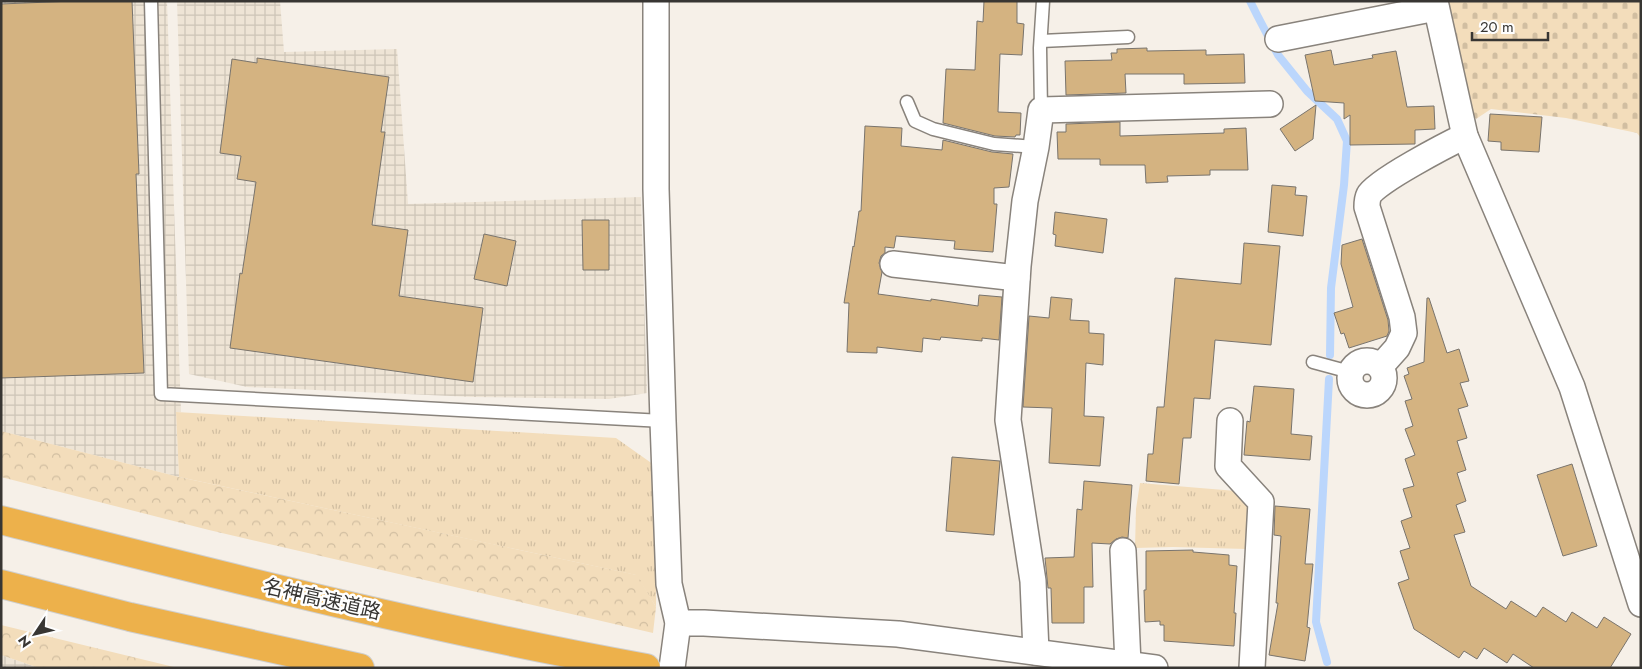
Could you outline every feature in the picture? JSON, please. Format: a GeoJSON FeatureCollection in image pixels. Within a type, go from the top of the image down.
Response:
{"type":"FeatureCollection","features":[{"type":"Feature","properties":{"kind":"highway","name":"名神高速道路"},"geometry":{"type":"LineString","coordinates":[[1,520],[158,560],[406,619],[646,668]]}},
{"type":"Feature","properties":{"kind":"highway"},"geometry":{"type":"LineString","coordinates":[[1,584],[130,617],[360,668]]}},
{"type":"Feature","properties":{"kind":"street"},"geometry":{"type":"LineString","coordinates":[[656,1],[656,189],[663,421],[669,584],[678,623],[672,668]]}},
{"type":"Feature","properties":{"kind":"street"},"geometry":{"type":"LineString","coordinates":[[1278,39],[1435,5],[1465,136],[1572,387],[1641,604]]}},
{"type":"Feature","properties":{"kind":"street"},"geometry":{"type":"LineString","coordinates":[[1036,652],[1034,581],[1008,420],[1017,278],[1025,201],[1041,110],[1270,104]]}},
{"type":"Feature","properties":{"kind":"street"},"geometry":{"type":"LineString","coordinates":[[1350,372],[1361,361],[1372,361],[1380,367],[1397,348],[1404,333],[1402,317],[1367,207],[1369,195],[1380,184],[1444,145],[1465,136]]}},
{"type":"Feature","properties":{"kind":"street"},"geometry":{"type":"LineString","coordinates":[[893,264],[1017,278]]}},
{"type":"Feature","properties":{"kind":"street"},"geometry":{"type":"LineString","coordinates":[[1230,421],[1228,466],[1261,502],[1252,668]]}},
{"type":"Feature","properties":{"kind":"street"},"geometry":{"type":"LineString","coordinates":[[1123,551],[1128,664]]}},
{"type":"Feature","properties":{"kind":"street"},"geometry":{"type":"LineString","coordinates":[[678,623],[898,634],[1155,668]]}},
{"type":"Feature","properties":{"kind":"lane"},"geometry":{"type":"LineString","coordinates":[[151,1],[161,394],[663,421]]}},
{"type":"Feature","properties":{"kind":"lane"},"geometry":{"type":"LineString","coordinates":[[1041,110],[1043,1]]}},
{"type":"Feature","properties":{"kind":"lane"},"geometry":{"type":"LineString","coordinates":[[1041,41],[1128,37]]}},
{"type":"Feature","properties":{"kind":"lane"},"geometry":{"type":"LineString","coordinates":[[907,102],[915,121],[933,129],[994,144],[1036,147]]}},
{"type":"Feature","properties":{"kind":"lane"},"geometry":{"type":"LineString","coordinates":[[1313,362],[1350,372]]}},
{"type":"Feature","properties":{"kind":"shaded area"},"geometry":{"type":"Polygon","coordinates":[[[1,1],[167,1],[181,412],[176,412],[179,477],[1,431],[1,1]]]}},
{"type":"Feature","properties":{"kind":"shaded area"},"geometry":{"type":"Polygon","coordinates":[[[177,1],[280,1],[284,52],[397,49],[408,204],[641,197],[647,393],[609,399],[473,397],[247,387],[189,374],[177,1]]]}},
{"type":"Feature","properties":{"kind":"shaded area"},"geometry":{"type":"Polygon","coordinates":[[[1,655],[39,668],[1,668],[1,655]]]}},
{"type":"Feature","properties":{"kind":"green space"},"geometry":{"type":"Polygon","coordinates":[[[1447,1],[1641,1],[1641,138],[1637,133],[1566,118],[1491,109],[1476,119],[1462,100],[1447,1]]]}},
{"type":"Feature","properties":{"kind":"green space"},"geometry":{"type":"Polygon","coordinates":[[[176,412],[616,438],[657,467],[656,607],[636,575],[179,477],[176,412]]]}},
{"type":"Feature","properties":{"kind":"green space"},"geometry":{"type":"Polygon","coordinates":[[[1,431],[179,477],[637,575],[656,607],[653,633],[209,530],[1,477],[1,431]]]}},
{"type":"Feature","properties":{"kind":"green space"},"geometry":{"type":"Polygon","coordinates":[[[1140,483],[1236,491],[1251,507],[1247,549],[1135,548],[1136,509],[1140,483]]]}},
{"type":"Feature","properties":{"kind":"green space"},"geometry":{"type":"Polygon","coordinates":[[[1,625],[178,668],[39,668],[1,655],[1,625]]]}},
{"type":"Feature","properties":{"kind":"building"},"geometry":{"type":"Polygon","coordinates":[[[132,1],[139,174],[136,174],[144,373],[1,378],[1,4],[132,1]]]}},
{"type":"Feature","properties":{"kind":"building"},"geometry":{"type":"Polygon","coordinates":[[[984,1],[1017,1],[1017,23],[1024,24],[1022,55],[1000,54],[998,112],[1021,113],[1020,135],[1015,137],[995,136],[943,123],[946,69],[975,70],[977,21],[983,22],[984,1]]]}},
{"type":"Feature","properties":{"kind":"building"},"geometry":{"type":"Polygon","coordinates":[[[1147,48],[1147,51],[1206,50],[1206,55],[1244,54],[1245,83],[1184,84],[1184,74],[1125,74],[1126,93],[1066,95],[1065,61],[1112,60],[1111,53],[1117,53],[1117,49],[1147,48]]]}},
{"type":"Feature","properties":{"kind":"building"},"geometry":{"type":"Polygon","coordinates":[[[1331,50],[1334,65],[1373,58],[1372,55],[1396,51],[1407,107],[1434,106],[1435,129],[1415,130],[1415,144],[1350,145],[1350,115],[1344,119],[1344,103],[1315,101],[1305,55],[1331,50]]]}},
{"type":"Feature","properties":{"kind":"building"},"geometry":{"type":"Polygon","coordinates":[[[257,58],[389,77],[381,132],[385,132],[372,225],[408,230],[399,296],[483,308],[473,382],[230,348],[240,273],[242,274],[256,182],[237,179],[241,156],[220,153],[232,59],[257,63],[257,58]]]}},
{"type":"Feature","properties":{"kind":"building"},"geometry":{"type":"Polygon","coordinates":[[[1316,105],[1313,139],[1295,151],[1280,129],[1316,105]]]}},
{"type":"Feature","properties":{"kind":"building"},"geometry":{"type":"Polygon","coordinates":[[[1490,114],[1542,117],[1539,152],[1501,150],[1501,142],[1488,141],[1490,114]]]}},
{"type":"Feature","properties":{"kind":"building"},"geometry":{"type":"Polygon","coordinates":[[[1120,122],[1120,136],[1224,133],[1224,129],[1246,128],[1248,170],[1210,170],[1210,175],[1167,176],[1168,182],[1146,183],[1145,165],[1100,165],[1100,159],[1058,159],[1057,132],[1066,132],[1066,124],[1120,122]]]}},
{"type":"Feature","properties":{"kind":"building"},"geometry":{"type":"Polygon","coordinates":[[[865,126],[902,128],[901,146],[942,150],[943,140],[992,152],[1013,154],[1009,187],[994,188],[994,204],[997,204],[993,252],[954,249],[955,241],[896,236],[894,248],[885,247],[885,253],[881,256],[879,263],[882,272],[878,294],[978,306],[979,295],[1002,297],[999,340],[982,338],[982,341],[941,337],[940,340],[923,338],[922,352],[877,347],[877,353],[847,352],[849,303],[844,303],[859,211],[861,211],[865,126]]]}},
{"type":"Feature","properties":{"kind":"building"},"geometry":{"type":"Polygon","coordinates":[[[1272,185],[1296,187],[1295,195],[1307,196],[1303,236],[1268,232],[1272,185]]]}},
{"type":"Feature","properties":{"kind":"building"},"geometry":{"type":"Polygon","coordinates":[[[1055,212],[1107,219],[1103,253],[1055,246],[1056,235],[1053,234],[1055,212]]]}},
{"type":"Feature","properties":{"kind":"building"},"geometry":{"type":"Polygon","coordinates":[[[582,220],[609,220],[609,270],[583,270],[582,220]]]}},
{"type":"Feature","properties":{"kind":"building"},"geometry":{"type":"Polygon","coordinates":[[[484,234],[516,241],[507,286],[474,279],[484,234]]]}},
{"type":"Feature","properties":{"kind":"building"},"geometry":{"type":"Polygon","coordinates":[[[1362,239],[1388,320],[1389,331],[1387,336],[1349,348],[1344,333],[1341,334],[1334,313],[1353,307],[1341,264],[1342,245],[1362,239]]]}},
{"type":"Feature","properties":{"kind":"building"},"geometry":{"type":"Polygon","coordinates":[[[1244,243],[1280,246],[1271,345],[1215,340],[1210,399],[1194,398],[1191,438],[1183,438],[1179,484],[1146,481],[1148,454],[1153,454],[1157,407],[1164,407],[1175,278],[1241,284],[1244,243]]]}},
{"type":"Feature","properties":{"kind":"building"},"geometry":{"type":"Polygon","coordinates":[[[1051,297],[1072,299],[1070,320],[1089,321],[1089,333],[1104,334],[1103,365],[1086,363],[1084,416],[1104,417],[1100,466],[1049,463],[1052,408],[1023,407],[1029,316],[1049,318],[1051,297]]]}},
{"type":"Feature","properties":{"kind":"building"},"geometry":{"type":"Polygon","coordinates":[[[1427,298],[1429,298],[1447,353],[1459,349],[1469,381],[1460,383],[1468,406],[1458,409],[1467,438],[1457,441],[1466,470],[1457,473],[1466,501],[1456,505],[1465,532],[1454,535],[1471,586],[1506,609],[1511,601],[1536,617],[1543,607],[1566,622],[1572,612],[1597,628],[1604,617],[1631,634],[1610,668],[1534,668],[1513,654],[1507,663],[1484,648],[1477,659],[1464,651],[1459,658],[1414,629],[1398,583],[1409,579],[1400,551],[1410,548],[1401,521],[1412,517],[1403,489],[1414,486],[1405,459],[1415,455],[1405,429],[1413,426],[1405,401],[1412,399],[1404,376],[1409,374],[1407,368],[1424,362],[1427,298]]]}},
{"type":"Feature","properties":{"kind":"building"},"geometry":{"type":"Polygon","coordinates":[[[1254,386],[1294,389],[1291,434],[1312,436],[1310,460],[1244,455],[1247,421],[1250,422],[1254,386]]]}},
{"type":"Feature","properties":{"kind":"building"},"geometry":{"type":"Polygon","coordinates":[[[952,457],[1000,461],[994,535],[946,531],[952,457]]]}},
{"type":"Feature","properties":{"kind":"building"},"geometry":{"type":"Polygon","coordinates":[[[1572,464],[1597,546],[1563,556],[1537,475],[1572,464]]]}},
{"type":"Feature","properties":{"kind":"building"},"geometry":{"type":"Polygon","coordinates":[[[1084,481],[1132,485],[1128,538],[1116,539],[1110,544],[1092,543],[1093,587],[1084,587],[1084,623],[1052,623],[1051,588],[1048,588],[1045,558],[1074,557],[1077,509],[1082,510],[1084,481]]]}},
{"type":"Feature","properties":{"kind":"building"},"geometry":{"type":"Polygon","coordinates":[[[1275,506],[1310,509],[1305,564],[1313,564],[1307,627],[1310,628],[1305,661],[1269,655],[1278,603],[1276,603],[1281,536],[1274,535],[1275,506]]]}},
{"type":"Feature","properties":{"kind":"building"},"geometry":{"type":"Polygon","coordinates":[[[1193,550],[1193,552],[1229,555],[1229,565],[1237,566],[1234,646],[1164,641],[1164,625],[1160,625],[1160,621],[1145,622],[1146,551],[1193,550]]]}},
{"type":"Feature","properties":{"kind":"waterway"},"geometry":{"type":"LineString","coordinates":[[1250,1],[1278,55],[1307,91],[1337,119],[1347,141],[1344,185],[1331,288],[1330,355]]}},
{"type":"Feature","properties":{"kind":"waterway"},"geometry":{"type":"LineString","coordinates":[[1327,662],[1316,622],[1329,379]]}}]}
